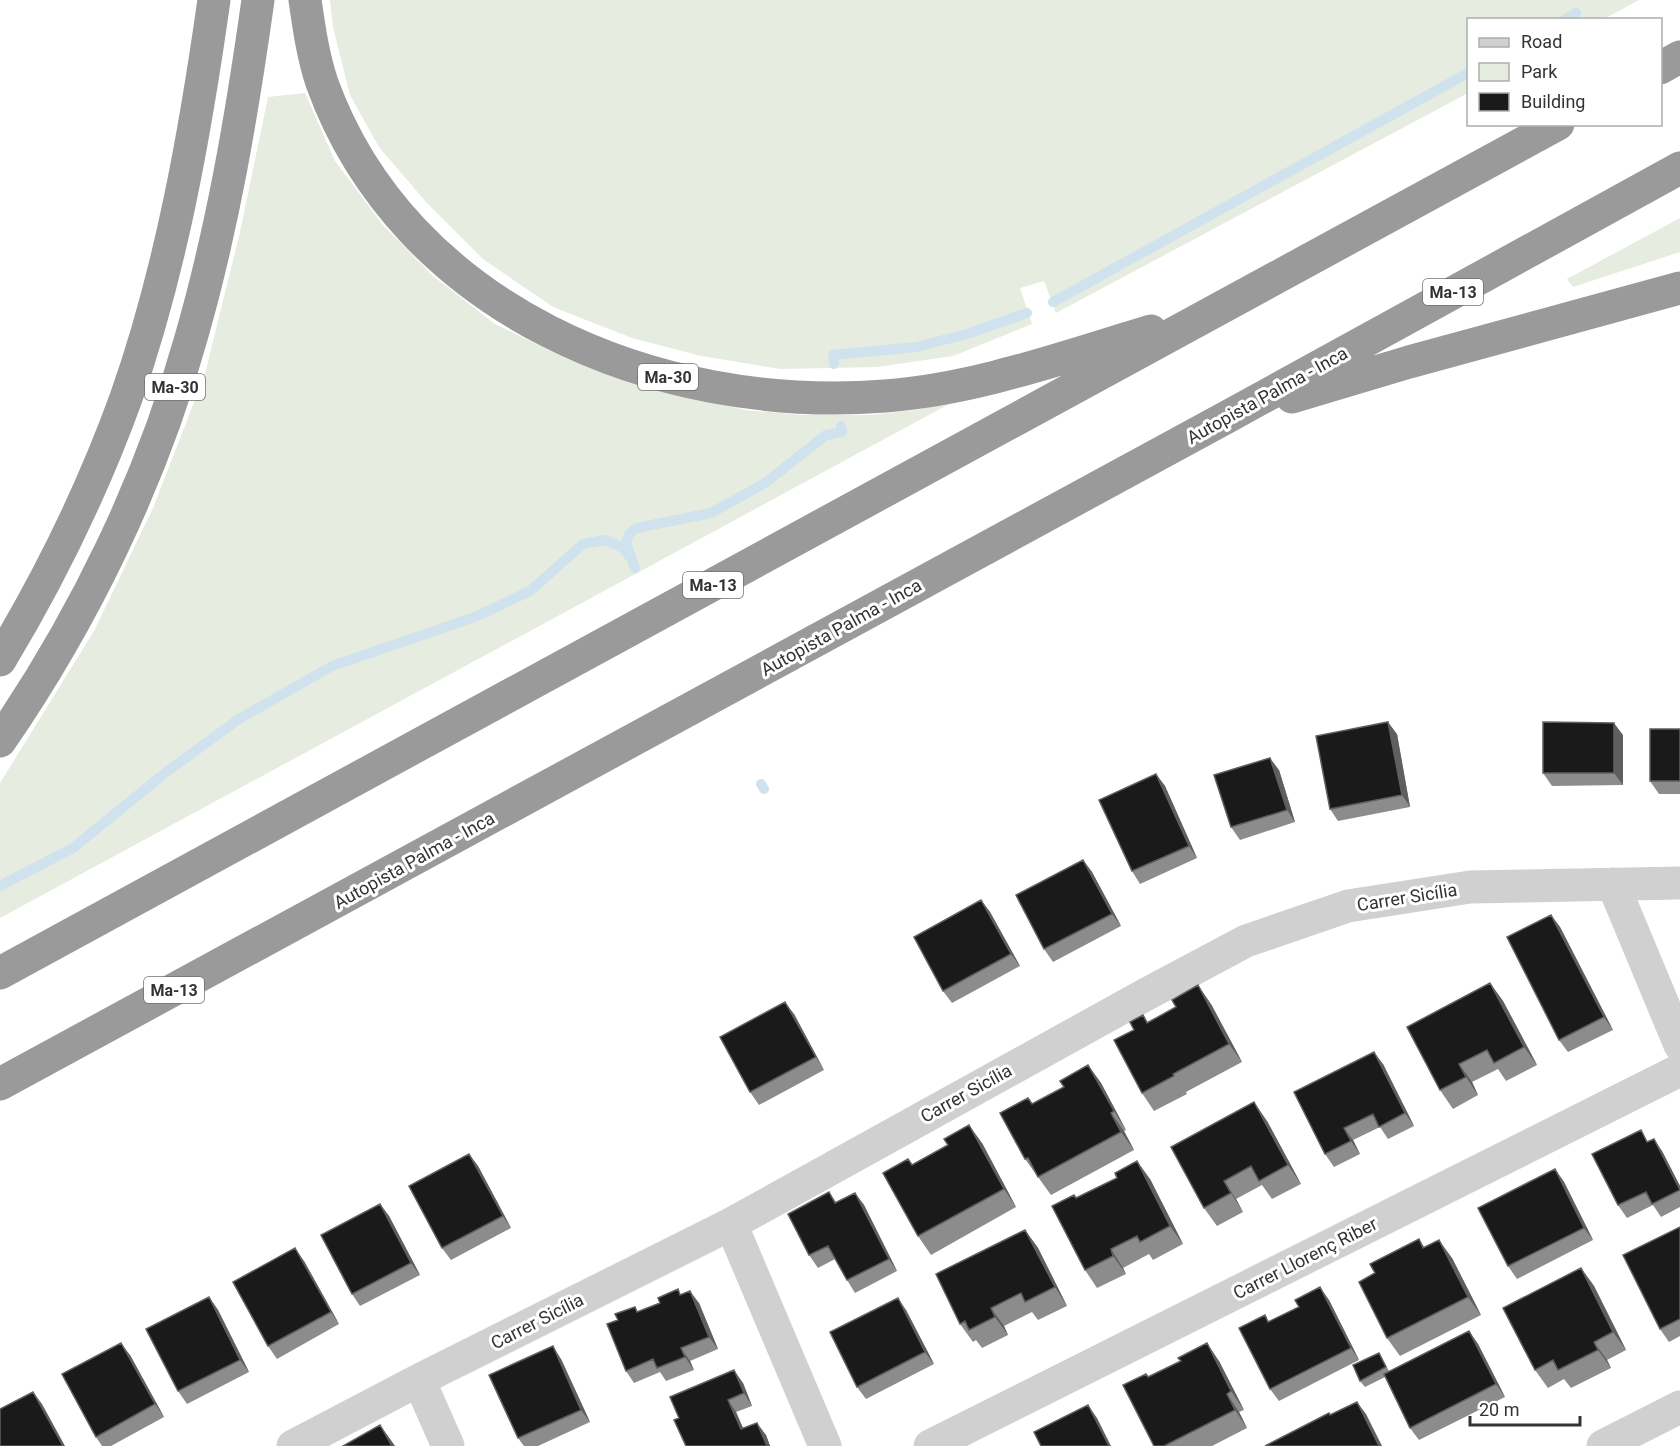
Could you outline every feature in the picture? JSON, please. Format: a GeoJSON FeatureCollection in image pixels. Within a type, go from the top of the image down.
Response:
{"type":"FeatureCollection","features":[{"type":"Feature","properties":{"kind":"highway"},"geometry":{"type":"LineString","coordinates":[[0,660],[82,506],[126,398],[150,321],[178,209],[191,147],[214,0]]}},
{"type":"Feature","properties":{"kind":"highway","name":"Ma-30"},"geometry":{"type":"LineString","coordinates":[[0,741],[52,658],[90,589],[145,472],[169,407],[191,340],[222,216],[235,152],[258,0]]}},
{"type":"Feature","properties":{"kind":"highway","name":"Ma-30"},"geometry":{"type":"LineString","coordinates":[[305,0],[310,35],[321,81],[342,130],[365,172],[396,212],[469,282],[514,314],[567,342],[620,362],[669,377],[724,389],[779,396],[883,396],[943,390],[1004,375],[1213,313]]}},
{"type":"Feature","properties":{"kind":"highway"},"geometry":{"type":"LineString","coordinates":[[1662,67],[1680,57]]}},
{"type":"Feature","properties":{"kind":"highway","name":"Ma-13"},"geometry":{"type":"LineString","coordinates":[[0,972],[1554,126]]}},
{"type":"Feature","properties":{"kind":"highway","name":"Autopista Palma - Inca"},"geometry":{"type":"LineString","coordinates":[[0,1084],[1680,168]]}},
{"type":"Feature","properties":{"kind":"highway"},"geometry":{"type":"LineString","coordinates":[[1227,417],[1409,362],[1680,288]]}},
{"type":"Feature","properties":{"kind":"street","name":"Carrer Sicília"},"geometry":{"type":"LineString","coordinates":[[293,1446],[419,1380],[731,1224],[1246,941],[1348,906],[1459,889],[1680,883]]}},
{"type":"Feature","properties":{"kind":"street"},"geometry":{"type":"LineString","coordinates":[[1613,884],[1680,1045]]}},
{"type":"Feature","properties":{"kind":"street","name":"Carrer Llorenç Riber"},"geometry":{"type":"LineString","coordinates":[[930,1446],[1680,1070]]}},
{"type":"Feature","properties":{"kind":"street"},"geometry":{"type":"LineString","coordinates":[[731,1224],[825,1446]]}},
{"type":"Feature","properties":{"kind":"street"},"geometry":{"type":"LineString","coordinates":[[419,1380],[448,1446]]}},
{"type":"Feature","properties":{"kind":"street"},"geometry":{"type":"LineString","coordinates":[[1603,1446],[1680,1407]]}},
{"type":"Feature","properties":{"kind":"green space"},"geometry":{"type":"Polygon","coordinates":[[[330,0],[1639,0],[1606,18],[1467,18],[1467,94],[1056,313],[1044,281],[1020,288],[1032,324],[953,356],[877,367],[780,369],[701,356],[632,338],[553,307],[483,259],[426,202],[379,147],[350,95],[333,27],[330,0]]]}},
{"type":"Feature","properties":{"kind":"green space"},"geometry":{"type":"Polygon","coordinates":[[[305,93],[335,161],[383,225],[433,276],[495,324],[567,359],[632,383],[745,410],[803,415],[870,415],[951,403],[0,918],[0,783],[94,631],[153,508],[205,374],[240,232],[268,97],[305,93]]]}},
{"type":"Feature","properties":{"kind":"green space"},"geometry":{"type":"Polygon","coordinates":[[[1680,218],[1680,252],[1573,287],[1567,279],[1680,218]]]}},
{"type":"Feature","properties":{"kind":"building"},"geometry":{"type":"Polygon","coordinates":[[[1388,722],[1402,795],[1330,809],[1316,736],[1388,722]]]}},
{"type":"Feature","properties":{"kind":"building"},"geometry":{"type":"Polygon","coordinates":[[[1543,722],[1614,723],[1614,773],[1543,773],[1543,722]]]}},
{"type":"Feature","properties":{"kind":"building"},"geometry":{"type":"Polygon","coordinates":[[[1650,729],[1680,729],[1680,781],[1650,781],[1650,729]]]}},
{"type":"Feature","properties":{"kind":"building"},"geometry":{"type":"Polygon","coordinates":[[[1270,758],[1287,810],[1231,827],[1214,775],[1270,758]]]}},
{"type":"Feature","properties":{"kind":"building"},"geometry":{"type":"Polygon","coordinates":[[[1156,774],[1189,846],[1132,871],[1099,800],[1156,774]]]}},
{"type":"Feature","properties":{"kind":"building"},"geometry":{"type":"Polygon","coordinates":[[[1083,860],[1112,914],[1044,949],[1016,895],[1083,860]]]}},
{"type":"Feature","properties":{"kind":"building"},"geometry":{"type":"Polygon","coordinates":[[[981,900],[1011,954],[943,991],[914,937],[981,900]]]}},
{"type":"Feature","properties":{"kind":"building"},"geometry":{"type":"Polygon","coordinates":[[[1551,915],[1604,1017],[1559,1040],[1507,937],[1551,915]]]}},
{"type":"Feature","properties":{"kind":"building"},"geometry":{"type":"Polygon","coordinates":[[[1490,983],[1524,1047],[1494,1063],[1487,1050],[1459,1064],[1466,1077],[1440,1090],[1407,1027],[1490,983]]]}},
{"type":"Feature","properties":{"kind":"building"},"geometry":{"type":"Polygon","coordinates":[[[1198,985],[1229,1044],[1142,1093],[1114,1040],[1134,1030],[1130,1022],[1143,1015],[1147,1023],[1176,1007],[1172,1000],[1198,985]]]}},
{"type":"Feature","properties":{"kind":"building"},"geometry":{"type":"Polygon","coordinates":[[[785,1002],[816,1057],[750,1092],[720,1037],[785,1002]]]}},
{"type":"Feature","properties":{"kind":"building"},"geometry":{"type":"Polygon","coordinates":[[[1374,1052],[1405,1113],[1379,1127],[1373,1114],[1344,1128],[1351,1141],[1325,1154],[1294,1092],[1374,1052]]]}},
{"type":"Feature","properties":{"kind":"building"},"geometry":{"type":"Polygon","coordinates":[[[1088,1065],[1114,1111],[1111,1113],[1121,1132],[1038,1177],[1028,1158],[1025,1159],[1000,1113],[1028,1098],[1032,1104],[1064,1087],[1060,1081],[1088,1065]]]}},
{"type":"Feature","properties":{"kind":"building"},"geometry":{"type":"Polygon","coordinates":[[[1254,1102],[1288,1165],[1259,1181],[1251,1166],[1224,1181],[1231,1193],[1204,1208],[1171,1147],[1254,1102]]]}},
{"type":"Feature","properties":{"kind":"building"},"geometry":{"type":"Polygon","coordinates":[[[969,1125],[1004,1189],[918,1236],[883,1173],[908,1159],[912,1165],[948,1145],[944,1139],[969,1125]]]}},
{"type":"Feature","properties":{"kind":"building"},"geometry":{"type":"Polygon","coordinates":[[[1641,1130],[1647,1142],[1654,1139],[1680,1190],[1652,1204],[1646,1192],[1618,1205],[1592,1154],[1641,1130]]]}},
{"type":"Feature","properties":{"kind":"building"},"geometry":{"type":"Polygon","coordinates":[[[469,1154],[503,1216],[442,1248],[409,1186],[469,1154]]]}},
{"type":"Feature","properties":{"kind":"building"},"geometry":{"type":"Polygon","coordinates":[[[1137,1161],[1170,1226],[1140,1242],[1137,1236],[1111,1249],[1113,1256],[1085,1270],[1052,1206],[1074,1195],[1076,1198],[1117,1178],[1115,1173],[1137,1161]]]}},
{"type":"Feature","properties":{"kind":"building"},"geometry":{"type":"Polygon","coordinates":[[[1555,1169],[1584,1228],[1508,1266],[1478,1208],[1555,1169]]]}},
{"type":"Feature","properties":{"kind":"building"},"geometry":{"type":"Polygon","coordinates":[[[829,1192],[835,1203],[855,1193],[889,1259],[847,1280],[828,1246],[809,1255],[788,1214],[829,1192]]]}},
{"type":"Feature","properties":{"kind":"building"},"geometry":{"type":"Polygon","coordinates":[[[380,1204],[411,1263],[352,1294],[321,1235],[380,1204]]]}},
{"type":"Feature","properties":{"kind":"building"},"geometry":{"type":"Polygon","coordinates":[[[1680,1227],[1680,1319],[1660,1329],[1623,1255],[1680,1227]]]}},
{"type":"Feature","properties":{"kind":"building"},"geometry":{"type":"Polygon","coordinates":[[[1025,1230],[1055,1287],[1025,1302],[1021,1293],[991,1308],[995,1317],[969,1330],[965,1321],[960,1324],[936,1274],[1025,1230]]]}},
{"type":"Feature","properties":{"kind":"building"},"geometry":{"type":"Polygon","coordinates":[[[1419,1239],[1423,1248],[1439,1240],[1468,1297],[1387,1338],[1359,1282],[1375,1273],[1370,1264],[1419,1239]]]}},
{"type":"Feature","properties":{"kind":"building"},"geometry":{"type":"Polygon","coordinates":[[[295,1248],[331,1312],[268,1346],[233,1282],[295,1248]]]}},
{"type":"Feature","properties":{"kind":"building"},"geometry":{"type":"Polygon","coordinates":[[[1581,1268],[1613,1332],[1594,1342],[1598,1350],[1558,1370],[1553,1360],[1535,1370],[1503,1308],[1581,1268]]]}},
{"type":"Feature","properties":{"kind":"building"},"geometry":{"type":"Polygon","coordinates":[[[1320,1287],[1351,1348],[1270,1389],[1239,1328],[1265,1315],[1268,1322],[1299,1307],[1295,1300],[1320,1287]]]}},
{"type":"Feature","properties":{"kind":"building"},"geometry":{"type":"Polygon","coordinates":[[[678,1289],[680,1295],[690,1291],[709,1337],[681,1348],[685,1357],[657,1368],[653,1359],[626,1371],[607,1324],[618,1320],[615,1314],[635,1307],[637,1312],[660,1303],[658,1298],[678,1289]]]}},
{"type":"Feature","properties":{"kind":"building"},"geometry":{"type":"Polygon","coordinates":[[[209,1297],[240,1360],[178,1391],[146,1329],[209,1297]]]}},
{"type":"Feature","properties":{"kind":"building"},"geometry":{"type":"Polygon","coordinates":[[[898,1298],[925,1352],[857,1387],[830,1332],[898,1298]]]}},
{"type":"Feature","properties":{"kind":"building"},"geometry":{"type":"Polygon","coordinates":[[[1469,1331],[1496,1384],[1410,1428],[1384,1374],[1469,1331]]]}},
{"type":"Feature","properties":{"kind":"building"},"geometry":{"type":"Polygon","coordinates":[[[121,1343],[155,1404],[96,1437],[62,1374],[121,1343]]]}},
{"type":"Feature","properties":{"kind":"building"},"geometry":{"type":"Polygon","coordinates":[[[1207,1343],[1231,1391],[1227,1394],[1235,1410],[1164,1446],[1154,1446],[1123,1385],[1146,1374],[1148,1377],[1181,1361],[1178,1358],[1207,1343]]]}},
{"type":"Feature","properties":{"kind":"building"},"geometry":{"type":"Polygon","coordinates":[[[553,1346],[581,1410],[518,1438],[489,1375],[553,1346]]]}},
{"type":"Feature","properties":{"kind":"building"},"geometry":{"type":"Polygon","coordinates":[[[1379,1353],[1386,1367],[1360,1381],[1353,1365],[1379,1353]]]}},
{"type":"Feature","properties":{"kind":"building"},"geometry":{"type":"Polygon","coordinates":[[[734,1370],[744,1393],[728,1400],[741,1429],[757,1423],[767,1446],[686,1446],[674,1420],[679,1418],[670,1397],[734,1370]]]}},
{"type":"Feature","properties":{"kind":"building"},"geometry":{"type":"Polygon","coordinates":[[[33,1392],[63,1446],[0,1446],[0,1409],[33,1392]]]}},
{"type":"Feature","properties":{"kind":"building"},"geometry":{"type":"Polygon","coordinates":[[[1357,1402],[1379,1446],[1265,1446],[1329,1413],[1330,1415],[1357,1402]]]}},
{"type":"Feature","properties":{"kind":"building"},"geometry":{"type":"Polygon","coordinates":[[[1088,1405],[1109,1446],[1041,1446],[1034,1432],[1088,1405]]]}},
{"type":"Feature","properties":{"kind":"building"},"geometry":{"type":"Polygon","coordinates":[[[380,1425],[392,1446],[343,1446],[380,1425]]]}},
{"type":"Feature","properties":{"kind":"waterway"},"geometry":{"type":"LineString","coordinates":[[1567,18],[1576,13]]}},
{"type":"Feature","properties":{"kind":"waterway"},"geometry":{"type":"LineString","coordinates":[[1053,302],[1467,74]]}},
{"type":"Feature","properties":{"kind":"waterway"},"geometry":{"type":"LineString","coordinates":[[834,364],[833,355],[916,347],[967,334],[1027,313]]}},
{"type":"Feature","properties":{"kind":"waterway"},"geometry":{"type":"LineString","coordinates":[[635,568],[626,543],[629,534],[637,528],[711,513],[765,483],[826,435],[842,432],[841,426]]}},
{"type":"Feature","properties":{"kind":"waterway"},"geometry":{"type":"LineString","coordinates":[[0,886],[73,848],[165,773],[239,719],[332,666],[475,617],[530,591],[583,544],[605,540],[623,548],[629,556]]}},
{"type":"Feature","properties":{"kind":"waterway"},"geometry":{"type":"LineString","coordinates":[[761,784],[764,789]]}}]}
